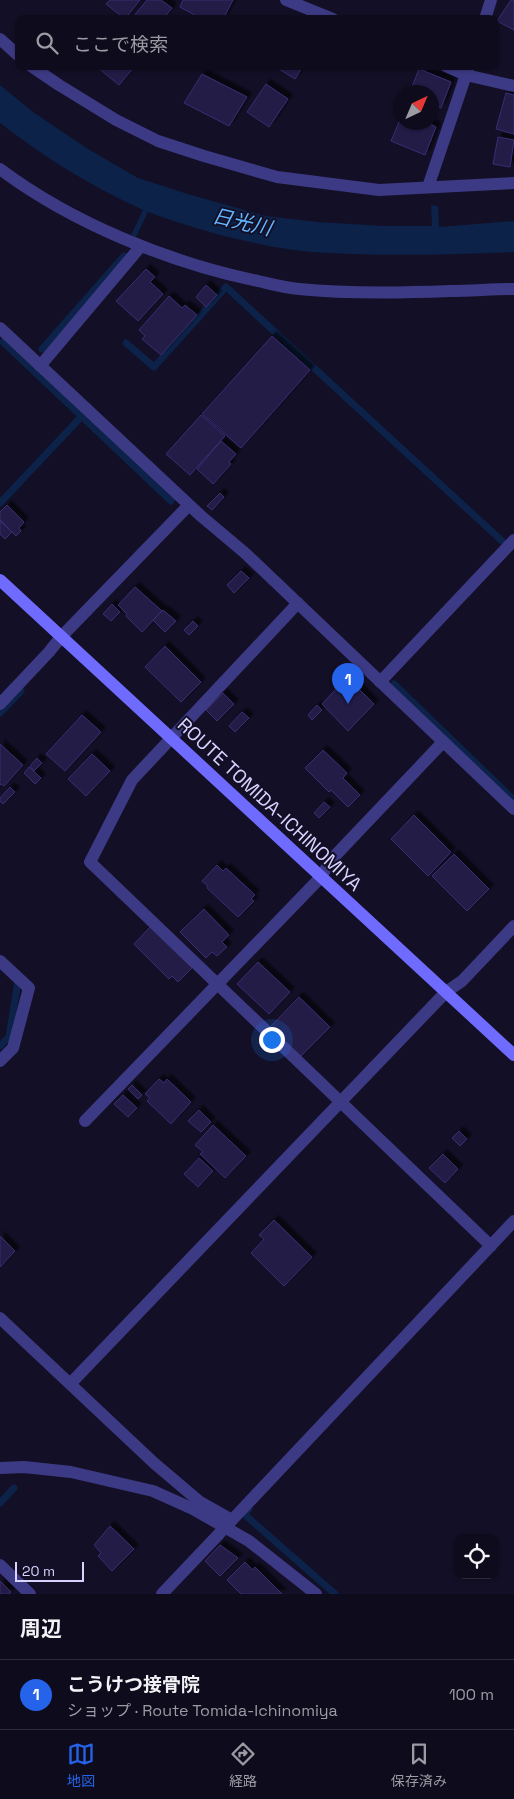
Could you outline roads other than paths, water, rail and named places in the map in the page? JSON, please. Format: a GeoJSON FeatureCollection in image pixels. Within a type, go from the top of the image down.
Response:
{"type":"FeatureCollection","features":[{"type":"Feature","properties":{"kind":"main road","name":"ROUTE TOMIDA-ICHINOMIYA"},"geometry":{"type":"LineString","coordinates":[[0,580],[514,1054]]}},
{"type":"Feature","properties":{"kind":"street"},"geometry":{"type":"LineString","coordinates":[[286,0],[323,15]]}},
{"type":"Feature","properties":{"kind":"street"},"geometry":{"type":"LineString","coordinates":[[486,15],[491,0]]}},
{"type":"Feature","properties":{"kind":"street"},"geometry":{"type":"LineString","coordinates":[[0,39],[15,52]]}},
{"type":"Feature","properties":{"kind":"street"},"geometry":{"type":"LineString","coordinates":[[37,70],[116,120],[158,141],[277,177],[379,190],[514,183]]}},
{"type":"Feature","properties":{"kind":"street"},"geometry":{"type":"LineString","coordinates":[[428,187],[468,71],[514,86]]}},
{"type":"Feature","properties":{"kind":"street"},"geometry":{"type":"LineString","coordinates":[[0,169],[13,179],[68,212],[141,246],[179,261],[226,274],[298,289],[376,292],[514,289]]}},
{"type":"Feature","properties":{"kind":"street"},"geometry":{"type":"LineString","coordinates":[[40,366],[141,246]]}},
{"type":"Feature","properties":{"kind":"street"},"geometry":{"type":"LineString","coordinates":[[0,329],[189,505],[246,553],[514,809]]}},
{"type":"Feature","properties":{"kind":"street"},"geometry":{"type":"LineString","coordinates":[[0,704],[61,637],[189,505]]}},
{"type":"Feature","properties":{"kind":"street"},"geometry":{"type":"LineString","coordinates":[[380,682],[514,540]]}},
{"type":"Feature","properties":{"kind":"street"},"geometry":{"type":"LineString","coordinates":[[298,603],[132,780],[90,862],[491,1246]]}},
{"type":"Feature","properties":{"kind":"street"},"geometry":{"type":"LineString","coordinates":[[85,1121],[321,877],[331,860],[443,742]]}},
{"type":"Feature","properties":{"kind":"street"},"geometry":{"type":"LineString","coordinates":[[70,1384],[446,992],[462,982],[514,926]]}},
{"type":"Feature","properties":{"kind":"street"},"geometry":{"type":"LineString","coordinates":[[0,960],[29,988],[13,1048],[0,1061]]}},
{"type":"Feature","properties":{"kind":"street"},"geometry":{"type":"LineString","coordinates":[[162,1594],[514,1221]]}},
{"type":"Feature","properties":{"kind":"street"},"geometry":{"type":"LineString","coordinates":[[0,1318],[154,1463],[200,1502],[232,1520]]}},
{"type":"Feature","properties":{"kind":"street"},"geometry":{"type":"LineString","coordinates":[[0,1468],[24,1467],[71,1472],[153,1491],[193,1509],[249,1541],[316,1594]]}},
{"type":"Feature","properties":{"kind":"street"},"geometry":{"type":"LineString","coordinates":[[0,1565],[30,1594]]}},
{"type":"Feature","properties":{"kind":"water","name":"日光川"},"geometry":{"type":"Polygon","coordinates":[[[0,85],[33,112],[88,149],[138,178],[266,216],[318,222],[383,226],[432,226],[431,205],[438,206],[439,227],[514,221],[514,252],[395,255],[302,251],[220,235],[148,212],[136,237],[131,235],[143,210],[69,171],[0,123],[0,85]]]}},
{"type":"Feature","properties":{"kind":"waterway"},"geometry":{"type":"LineString","coordinates":[[42,349],[124,256]]}},
{"type":"Feature","properties":{"kind":"waterway"},"geometry":{"type":"LineString","coordinates":[[126,343],[154,367],[226,287],[502,541]]}},
{"type":"Feature","properties":{"kind":"waterway"},"geometry":{"type":"LineString","coordinates":[[3,342],[171,501]]}},
{"type":"Feature","properties":{"kind":"waterway"},"geometry":{"type":"LineString","coordinates":[[0,503],[81,417]]}},
{"type":"Feature","properties":{"kind":"waterway"},"geometry":{"type":"LineString","coordinates":[[394,684],[514,800]]}},
{"type":"Feature","properties":{"kind":"waterway"},"geometry":{"type":"LineString","coordinates":[[0,713],[21,691]]}},
{"type":"Feature","properties":{"kind":"waterway"},"geometry":{"type":"LineString","coordinates":[[0,1046],[9,1037],[18,981],[15,978]]}},
{"type":"Feature","properties":{"kind":"waterway"},"geometry":{"type":"LineString","coordinates":[[0,1503],[14,1488]]}},
{"type":"Feature","properties":{"kind":"waterway"},"geometry":{"type":"LineString","coordinates":[[249,1509],[244,1514],[335,1594]]}},
{"type":"Feature","properties":{"kind":"place","name":"こうけつ接骨院"},"geometry":{"type":"Point","coordinates":[348,704]}}]}
